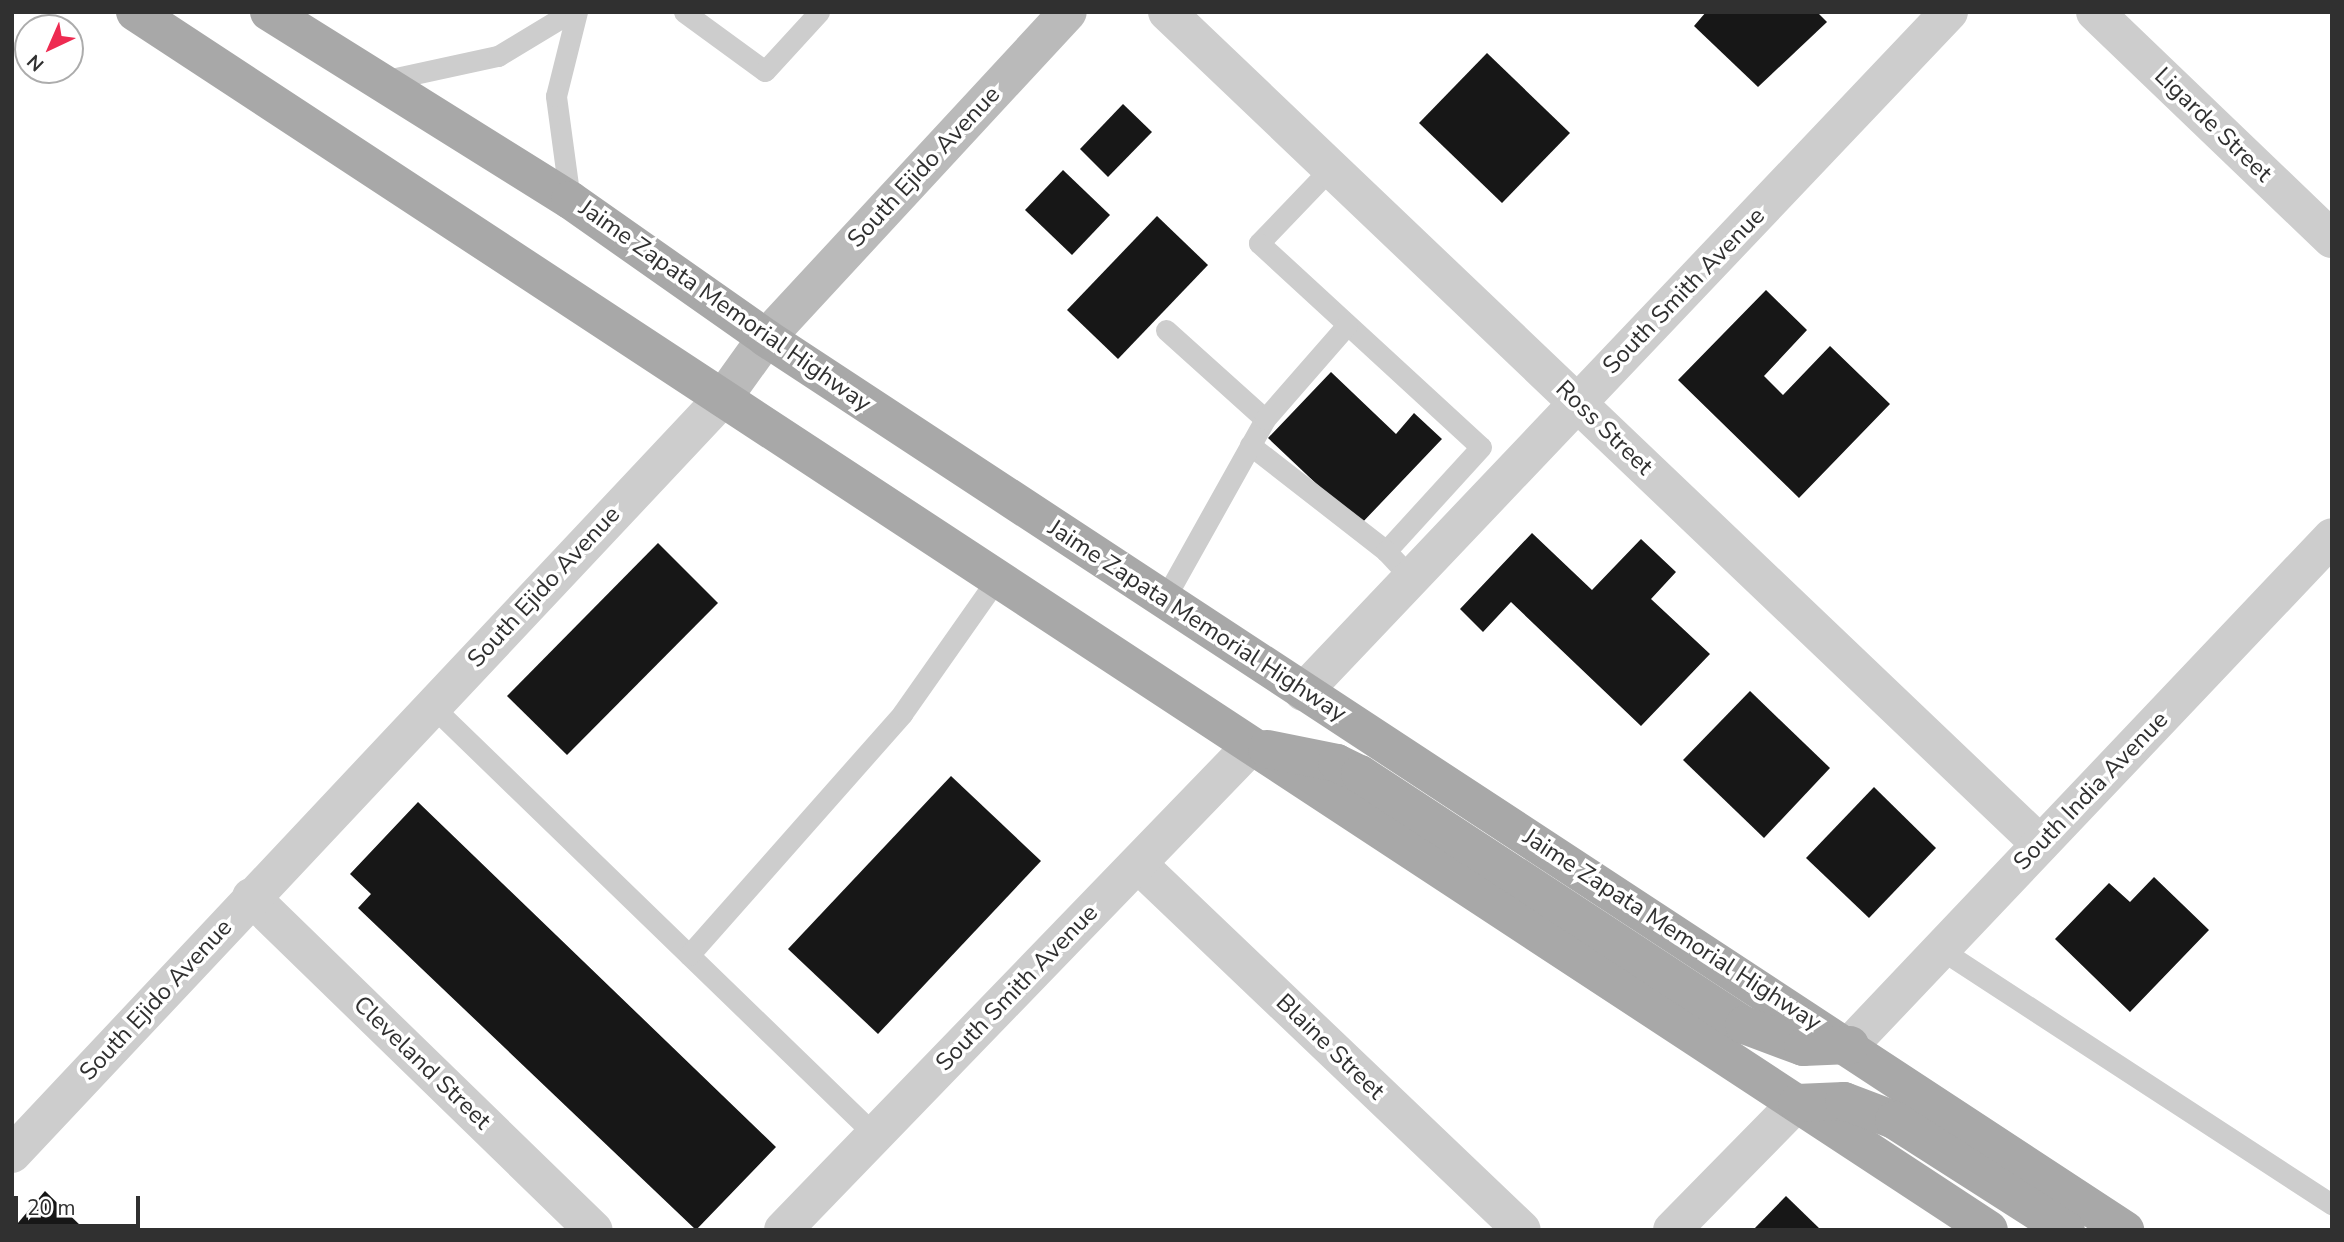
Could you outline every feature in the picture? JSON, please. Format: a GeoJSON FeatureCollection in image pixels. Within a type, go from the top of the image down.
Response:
{"type":"FeatureCollection","features":[{"type":"Feature","properties":{"kind":"main road"},"geometry":{"type":"LineString","coordinates":[[135,12],[1989,1230]]}},
{"type":"Feature","properties":{"kind":"main road","name":"Jaime Zapata Memorial Highway"},"geometry":{"type":"LineString","coordinates":[[268,12],[570,200],[766,338],[1303,692],[1850,1045],[2125,1230]]}},
{"type":"Feature","properties":{"kind":"main road","name":"South Ejido Avenue"},"geometry":{"type":"LineString","coordinates":[[723,398],[766,338],[1068,12]]}},
{"type":"Feature","properties":{"kind":"main road"},"geometry":{"type":"LineString","coordinates":[[1251,746],[1336,762],[1360,774],[1756,1030],[1803,1047],[1850,1045]]}},
{"type":"Feature","properties":{"kind":"main road"},"geometry":{"type":"LineString","coordinates":[[1797,1103],[1844,1101],[1894,1120],[2066,1230]]}},
{"type":"Feature","properties":{"kind":"street","name":"Ross Street"},"geometry":{"type":"LineString","coordinates":[[1167,12],[2040,844]]}},
{"type":"Feature","properties":{"kind":"street","name":"South Smith Avenue"},"geometry":{"type":"LineString","coordinates":[[1303,692],[1399,564],[1577,403],[1949,12]]}},
{"type":"Feature","properties":{"kind":"street","name":"Ligarde Street"},"geometry":{"type":"LineString","coordinates":[[2095,12],[2332,239]]}},
{"type":"Feature","properties":{"kind":"street","name":"South Ejido Avenue"},"geometry":{"type":"LineString","coordinates":[[12,1154],[723,398]]}},
{"type":"Feature","properties":{"kind":"street","name":"South India Avenue"},"geometry":{"type":"LineString","coordinates":[[1850,1045],[2332,537]]}},
{"type":"Feature","properties":{"kind":"street","name":"South Smith Avenue"},"geometry":{"type":"LineString","coordinates":[[783,1230],[1251,746]]}},
{"type":"Feature","properties":{"kind":"street","name":"Blaine Street"},"geometry":{"type":"LineString","coordinates":[[1138,864],[1522,1230]]}},
{"type":"Feature","properties":{"kind":"street","name":"Cleveland Street"},"geometry":{"type":"LineString","coordinates":[[251,897],[594,1230]]}},
{"type":"Feature","properties":{"kind":"street"},"geometry":{"type":"LineString","coordinates":[[1672,1230],[1797,1103]]}},
{"type":"Feature","properties":{"kind":"lane"},"geometry":{"type":"LineString","coordinates":[[378,82],[498,56],[571,12]]}},
{"type":"Feature","properties":{"kind":"lane"},"geometry":{"type":"LineString","coordinates":[[570,200],[556,96],[577,12]]}},
{"type":"Feature","properties":{"kind":"lane"},"geometry":{"type":"LineString","coordinates":[[684,12],[765,71],[819,12]]}},
{"type":"Feature","properties":{"kind":"lane"},"geometry":{"type":"LineString","coordinates":[[1250,445],[1399,564],[1481,447],[1259,243],[1331,168]]}},
{"type":"Feature","properties":{"kind":"lane"},"geometry":{"type":"LineString","coordinates":[[1164,600],[1265,419],[1347,325]]}},
{"type":"Feature","properties":{"kind":"lane"},"geometry":{"type":"LineString","coordinates":[[1166,330],[1265,419]]}},
{"type":"Feature","properties":{"kind":"lane"},"geometry":{"type":"LineString","coordinates":[[689,955],[902,715],[998,579]]}},
{"type":"Feature","properties":{"kind":"lane"},"geometry":{"type":"LineString","coordinates":[[432,706],[875,1135]]}},
{"type":"Feature","properties":{"kind":"lane"},"geometry":{"type":"LineString","coordinates":[[1940,949],[2332,1205]]}},
{"type":"Feature","properties":{"kind":"building"},"geometry":{"type":"Polygon","coordinates":[[[1706,12],[1817,12],[1827,22],[1758,87],[1694,26],[1706,12]]]}},
{"type":"Feature","properties":{"kind":"building"},"geometry":{"type":"Polygon","coordinates":[[[1487,53],[1570,133],[1502,203],[1419,123],[1487,53]]]}},
{"type":"Feature","properties":{"kind":"building"},"geometry":{"type":"Polygon","coordinates":[[[1123,104],[1152,132],[1108,177],[1080,149],[1123,104]]]}},
{"type":"Feature","properties":{"kind":"building"},"geometry":{"type":"Polygon","coordinates":[[[1063,170],[1110,215],[1072,255],[1025,210],[1063,170]]]}},
{"type":"Feature","properties":{"kind":"building"},"geometry":{"type":"Polygon","coordinates":[[[1157,216],[1208,265],[1118,359],[1067,310],[1157,216]]]}},
{"type":"Feature","properties":{"kind":"building"},"geometry":{"type":"Polygon","coordinates":[[[1766,290],[1807,330],[1764,376],[1783,395],[1830,346],[1890,404],[1799,498],[1678,380],[1766,290]]]}},
{"type":"Feature","properties":{"kind":"building"},"geometry":{"type":"Polygon","coordinates":[[[1331,372],[1396,434],[1414,413],[1442,439],[1360,525],[1268,438],[1331,372]]]}},
{"type":"Feature","properties":{"kind":"building"},"geometry":{"type":"Polygon","coordinates":[[[1532,533],[1592,590],[1641,539],[1676,572],[1651,599],[1710,654],[1641,726],[1511,602],[1483,632],[1460,609],[1532,533]]]}},
{"type":"Feature","properties":{"kind":"building"},"geometry":{"type":"Polygon","coordinates":[[[658,543],[718,603],[567,755],[507,696],[658,543]]]}},
{"type":"Feature","properties":{"kind":"building"},"geometry":{"type":"Polygon","coordinates":[[[1750,691],[1830,768],[1764,838],[1683,760],[1750,691]]]}},
{"type":"Feature","properties":{"kind":"building"},"geometry":{"type":"Polygon","coordinates":[[[951,776],[1041,861],[878,1034],[788,949],[951,776]]]}},
{"type":"Feature","properties":{"kind":"building"},"geometry":{"type":"Polygon","coordinates":[[[1874,787],[1936,848],[1869,918],[1806,858],[1874,787]]]}},
{"type":"Feature","properties":{"kind":"building"},"geometry":{"type":"Polygon","coordinates":[[[418,802],[776,1147],[696,1230],[358,908],[371,894],[350,874],[418,802]]]}},
{"type":"Feature","properties":{"kind":"building"},"geometry":{"type":"Polygon","coordinates":[[[2154,877],[2209,930],[2130,1012],[2055,939],[2109,883],[2130,902],[2154,877]]]}},
{"type":"Feature","properties":{"kind":"building"},"geometry":{"type":"Polygon","coordinates":[[[45,1191],[85,1230],[12,1230],[45,1191]]]}},
{"type":"Feature","properties":{"kind":"building"},"geometry":{"type":"Polygon","coordinates":[[[1786,1196],[1821,1230],[1753,1230],[1786,1196]]]}}]}
